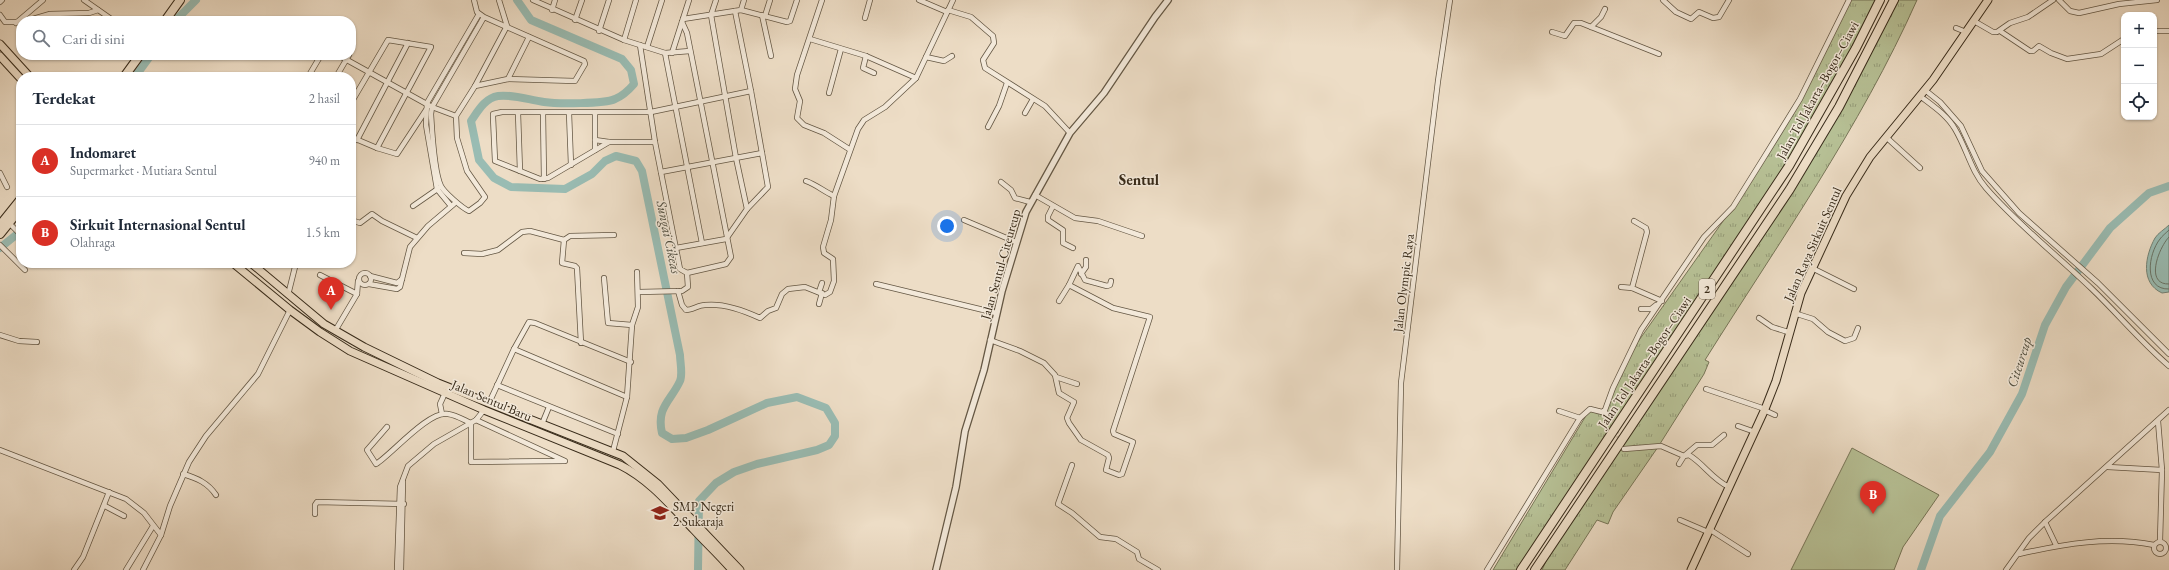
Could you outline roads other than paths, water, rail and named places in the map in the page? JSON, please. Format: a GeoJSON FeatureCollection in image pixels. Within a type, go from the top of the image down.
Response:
{"type":"FeatureCollection","features":[{"type":"Feature","properties":{"kind":"highway"},"geometry":{"type":"LineString","coordinates":[[162,16],[174,0]]}},
{"type":"Feature","properties":{"kind":"highway"},"geometry":{"type":"LineString","coordinates":[[169,16],[180,0]]}},
{"type":"Feature","properties":{"kind":"highway","name":"Jalan Tol Jakarta–Bogor–Ciawi"},"geometry":{"type":"LineString","coordinates":[[1520,570],[1789,166],[1856,48],[1880,0]]}},
{"type":"Feature","properties":{"kind":"highway","name":"Jalan Tol Jakarta–Bogor–Ciawi"},"geometry":{"type":"LineString","coordinates":[[1535,570],[1790,189],[1839,107],[1894,0]]}},
{"type":"Feature","properties":{"kind":"highway"},"geometry":{"type":"LineString","coordinates":[[121,72],[130,60]]}},
{"type":"Feature","properties":{"kind":"highway"},"geometry":{"type":"LineString","coordinates":[[128,72],[136,60]]}},
{"type":"Feature","properties":{"kind":"highway"},"geometry":{"type":"LineString","coordinates":[[0,226],[16,205]]}},
{"type":"Feature","properties":{"kind":"highway"},"geometry":{"type":"LineString","coordinates":[[0,234],[10,225],[16,216]]}},
{"type":"Feature","properties":{"kind":"highway"},"geometry":{"type":"LineString","coordinates":[[1542,570],[1557,537]]}},
{"type":"Feature","properties":{"kind":"main road","name":"Jalan Raya Sirkuit Sentul"},"geometry":{"type":"LineString","coordinates":[[1691,570],[1765,410],[1776,381],[1794,313],[1812,268],[1858,175],[1886,137],[1926,90],[1988,0]]}},
{"type":"Feature","properties":{"kind":"main road"},"geometry":{"type":"LineString","coordinates":[[0,44],[25,72]]}},
{"type":"Feature","properties":{"kind":"main road"},"geometry":{"type":"LineString","coordinates":[[0,56],[16,74]]}},
{"type":"Feature","properties":{"kind":"main road","name":"Jalan Sentul Baru"},"geometry":{"type":"LineString","coordinates":[[239,268],[290,310],[320,332],[350,351],[394,366]]}},
{"type":"Feature","properties":{"kind":"main road","name":"Jalan Sentul Baru"},"geometry":{"type":"LineString","coordinates":[[257,268],[288,295],[335,331],[394,366],[437,386],[489,403],[623,456],[648,474],[728,562],[740,570]]}},
{"type":"Feature","properties":{"kind":"main road","name":"Jalan Sentul Baru"},"geometry":{"type":"LineString","coordinates":[[437,386],[445,393],[628,470],[649,484],[676,506]]}},
{"type":"Feature","properties":{"kind":"main road"},"geometry":{"type":"LineString","coordinates":[[532,430],[541,423]]}},
{"type":"Feature","properties":{"kind":"main road"},"geometry":{"type":"LineString","coordinates":[[541,423],[542,434]]}},
{"type":"Feature","properties":{"kind":"main road","name":"Jalan Sentul Baru"},"geometry":{"type":"LineString","coordinates":[[728,562],[732,570]]}},
{"type":"Feature","properties":{"kind":"street"},"geometry":{"type":"LineString","coordinates":[[25,16],[43,0]]}},
{"type":"Feature","properties":{"kind":"street"},"geometry":{"type":"LineString","coordinates":[[84,0],[106,16]]}},
{"type":"Feature","properties":{"kind":"street"},"geometry":{"type":"LineString","coordinates":[[474,0],[479,14],[484,17],[584,61],[585,64],[575,81],[508,79],[475,86]]}},
{"type":"Feature","properties":{"kind":"street"},"geometry":{"type":"LineString","coordinates":[[484,17],[432,107],[432,127],[439,188],[466,210],[472,210],[485,197],[467,172],[457,138],[456,116],[475,86],[507,26],[499,0]]}},
{"type":"Feature","properties":{"kind":"street"},"geometry":{"type":"LineString","coordinates":[[533,0],[599,31],[624,40],[665,52],[672,53],[690,51]]}},
{"type":"Feature","properties":{"kind":"street"},"geometry":{"type":"LineString","coordinates":[[552,10],[556,0]]}},
{"type":"Feature","properties":{"kind":"street"},"geometry":{"type":"LineString","coordinates":[[575,20],[582,0]]}},
{"type":"Feature","properties":{"kind":"street"},"geometry":{"type":"LineString","coordinates":[[599,31],[609,0]]}},
{"type":"Feature","properties":{"kind":"street"},"geometry":{"type":"LineString","coordinates":[[624,40],[636,0]]}},
{"type":"Feature","properties":{"kind":"street"},"geometry":{"type":"LineString","coordinates":[[647,47],[662,0]]}},
{"type":"Feature","properties":{"kind":"street"},"geometry":{"type":"LineString","coordinates":[[672,53],[689,0]]}},
{"type":"Feature","properties":{"kind":"street"},"geometry":{"type":"LineString","coordinates":[[716,0],[711,15],[736,158],[747,209]]}},
{"type":"Feature","properties":{"kind":"street"},"geometry":{"type":"LineString","coordinates":[[676,248],[726,239],[747,209],[768,188],[738,11],[744,0]]}},
{"type":"Feature","properties":{"kind":"street"},"geometry":{"type":"LineString","coordinates":[[770,0],[763,16],[770,56]]}},
{"type":"Feature","properties":{"kind":"street"},"geometry":{"type":"LineString","coordinates":[[683,20],[738,11],[788,22],[797,0]]}},
{"type":"Feature","properties":{"kind":"street"},"geometry":{"type":"LineString","coordinates":[[822,0],[797,75],[795,89],[800,101],[797,118],[806,126],[824,133],[849,149]]}},
{"type":"Feature","properties":{"kind":"street"},"geometry":{"type":"LineString","coordinates":[[864,18],[870,0]]}},
{"type":"Feature","properties":{"kind":"street"},"geometry":{"type":"LineString","coordinates":[[919,0],[974,19],[993,36],[994,43],[983,60],[983,66],[1051,112],[1070,133]]}},
{"type":"Feature","properties":{"kind":"street"},"geometry":{"type":"LineString","coordinates":[[677,291],[682,305],[686,310],[698,306],[715,305],[743,311],[760,318],[768,311],[776,308],[785,291],[805,287],[826,294],[830,292],[834,281],[833,259],[825,255],[823,249],[831,220],[834,196],[849,149],[864,120],[885,107],[916,78],[953,0]]}},
{"type":"Feature","properties":{"kind":"street","name":"Jalan Sentul-Citeureup"},"geometry":{"type":"LineString","coordinates":[[936,570],[956,487],[965,431],[984,370],[996,313],[1016,242],[1030,202],[1070,133],[1104,93],[1154,17],[1168,0]]}},
{"type":"Feature","properties":{"kind":"street","name":"Jalan Olympic Raya"},"geometry":{"type":"LineString","coordinates":[[1397,570],[1401,389],[1438,81],[1450,0]]}},
{"type":"Feature","properties":{"kind":"street"},"geometry":{"type":"LineString","coordinates":[[1663,0],[1676,12],[1691,19],[1699,12],[1712,18],[1719,17],[1728,0]]}},
{"type":"Feature","properties":{"kind":"street"},"geometry":{"type":"LineString","coordinates":[[1604,411],[1613,388],[1641,330],[1704,237],[1733,207],[1763,160],[1800,99],[1849,0]]}},
{"type":"Feature","properties":{"kind":"street"},"geometry":{"type":"LineString","coordinates":[[1974,21],[1993,32],[2000,31],[2010,23],[2028,17],[2053,0]]}},
{"type":"Feature","properties":{"kind":"street"},"geometry":{"type":"LineString","coordinates":[[2059,0],[2070,11],[2078,13],[2119,2],[2158,0]]}},
{"type":"Feature","properties":{"kind":"street"},"geometry":{"type":"LineString","coordinates":[[1591,27],[1601,18],[1605,9]]}},
{"type":"Feature","properties":{"kind":"street"},"geometry":{"type":"LineString","coordinates":[[43,16],[50,14],[89,13],[98,10]]}},
{"type":"Feature","properties":{"kind":"street"},"geometry":{"type":"LineString","coordinates":[[451,206],[439,188],[426,125],[427,103],[479,14]]}},
{"type":"Feature","properties":{"kind":"street"},"geometry":{"type":"LineString","coordinates":[[0,15],[6,22],[16,22]]}},
{"type":"Feature","properties":{"kind":"street"},"geometry":{"type":"LineString","coordinates":[[640,45],[655,142],[680,269],[687,273],[723,265],[729,262],[731,257],[726,239],[683,20]]}},
{"type":"Feature","properties":{"kind":"street"},"geometry":{"type":"LineString","coordinates":[[1552,32],[1565,36],[1572,25],[1576,23],[1591,27],[1659,54]]}},
{"type":"Feature","properties":{"kind":"street"},"geometry":{"type":"LineString","coordinates":[[1956,28],[1966,32]]}},
{"type":"Feature","properties":{"kind":"street"},"geometry":{"type":"LineString","coordinates":[[2000,31],[2030,51],[2033,51],[2039,46],[2052,53],[2068,58],[2101,54],[2121,41]]}},
{"type":"Feature","properties":{"kind":"street"},"geometry":{"type":"LineString","coordinates":[[2157,31],[2169,31]]}},
{"type":"Feature","properties":{"kind":"street"},"geometry":{"type":"LineString","coordinates":[[508,79],[529,38]]}},
{"type":"Feature","properties":{"kind":"street"},"geometry":{"type":"LineString","coordinates":[[810,39],[866,56],[916,78]]}},
{"type":"Feature","properties":{"kind":"street"},"geometry":{"type":"LineString","coordinates":[[356,94],[388,40],[432,48],[377,148]]}},
{"type":"Feature","properties":{"kind":"street"},"geometry":{"type":"LineString","coordinates":[[408,43],[357,140],[397,154],[426,110]]}},
{"type":"Feature","properties":{"kind":"street"},"geometry":{"type":"LineString","coordinates":[[829,93],[841,49]]}},
{"type":"Feature","properties":{"kind":"street"},"geometry":{"type":"LineString","coordinates":[[665,52],[702,243]]}},
{"type":"Feature","properties":{"kind":"street"},"geometry":{"type":"LineString","coordinates":[[866,56],[863,68],[874,73]]}},
{"type":"Feature","properties":{"kind":"street"},"geometry":{"type":"LineString","coordinates":[[926,57],[944,61],[952,56]]}},
{"type":"Feature","properties":{"kind":"street"},"geometry":{"type":"LineString","coordinates":[[311,72],[318,60]]}},
{"type":"Feature","properties":{"kind":"street"},"geometry":{"type":"LineString","coordinates":[[339,72],[346,60]]}},
{"type":"Feature","properties":{"kind":"street"},"geometry":{"type":"LineString","coordinates":[[352,60],[369,72],[407,94],[427,103],[432,107],[456,116]]}},
{"type":"Feature","properties":{"kind":"street"},"geometry":{"type":"LineString","coordinates":[[988,127],[999,106],[1007,83]]}},
{"type":"Feature","properties":{"kind":"street"},"geometry":{"type":"LineString","coordinates":[[1926,90],[1949,111],[1964,131],[1982,171],[2019,213],[2098,283],[2169,354]]}},
{"type":"Feature","properties":{"kind":"street"},"geometry":{"type":"LineString","coordinates":[[609,142],[544,179],[520,171],[495,160],[492,117],[496,113],[518,112],[651,112],[751,91]]}},
{"type":"Feature","properties":{"kind":"street"},"geometry":{"type":"LineString","coordinates":[[1920,96],[1945,116],[1956,130],[1973,170],[2008,212],[2092,289],[2145,345],[2169,366]]}},
{"type":"Feature","properties":{"kind":"street"},"geometry":{"type":"LineString","coordinates":[[1025,113],[1033,99]]}},
{"type":"Feature","properties":{"kind":"street"},"geometry":{"type":"LineString","coordinates":[[1945,116],[1949,111]]}},
{"type":"Feature","properties":{"kind":"street"},"geometry":{"type":"LineString","coordinates":[[518,112],[520,171]]}},
{"type":"Feature","properties":{"kind":"street"},"geometry":{"type":"LineString","coordinates":[[543,113],[544,179]]}},
{"type":"Feature","properties":{"kind":"street"},"geometry":{"type":"LineString","coordinates":[[569,113],[571,164]]}},
{"type":"Feature","properties":{"kind":"street"},"geometry":{"type":"LineString","coordinates":[[595,113],[595,150]]}},
{"type":"Feature","properties":{"kind":"street"},"geometry":{"type":"LineString","coordinates":[[418,124],[426,125]]}},
{"type":"Feature","properties":{"kind":"street"},"geometry":{"type":"LineString","coordinates":[[1886,137],[1920,168]]}},
{"type":"Feature","properties":{"kind":"street"},"geometry":{"type":"LineString","coordinates":[[595,140],[609,142],[655,142]]}},
{"type":"Feature","properties":{"kind":"street"},"geometry":{"type":"LineString","coordinates":[[661,172],[762,153]]}},
{"type":"Feature","properties":{"kind":"street"},"geometry":{"type":"LineString","coordinates":[[0,173],[7,187]]}},
{"type":"Feature","properties":{"kind":"street"},"geometry":{"type":"LineString","coordinates":[[806,181],[818,186],[822,190],[834,196]]}},
{"type":"Feature","properties":{"kind":"street"},"geometry":{"type":"LineString","coordinates":[[1001,182],[1011,190],[1015,198],[1030,202]]}},
{"type":"Feature","properties":{"kind":"street"},"geometry":{"type":"LineString","coordinates":[[413,206],[439,188]]}},
{"type":"Feature","properties":{"kind":"street"},"geometry":{"type":"LineString","coordinates":[[1035,195],[1075,218],[1098,221],[1142,236]]}},
{"type":"Feature","properties":{"kind":"street"},"geometry":{"type":"LineString","coordinates":[[358,281],[363,285],[397,289],[400,287],[406,256],[410,247],[417,238],[451,206],[457,203]]}},
{"type":"Feature","properties":{"kind":"street"},"geometry":{"type":"LineString","coordinates":[[1053,206],[1048,216],[1048,220],[1062,230],[1063,243],[1073,248]]}},
{"type":"Feature","properties":{"kind":"street"},"geometry":{"type":"LineString","coordinates":[[356,221],[362,223],[372,214],[382,221],[417,238]]}},
{"type":"Feature","properties":{"kind":"street"},"geometry":{"type":"LineString","coordinates":[[964,220],[1016,242]]}},
{"type":"Feature","properties":{"kind":"street"},"geometry":{"type":"LineString","coordinates":[[1632,288],[1647,232],[1646,228],[1634,221]]}},
{"type":"Feature","properties":{"kind":"street"},"geometry":{"type":"LineString","coordinates":[[10,225],[16,230]]}},
{"type":"Feature","properties":{"kind":"street"},"geometry":{"type":"LineString","coordinates":[[464,253],[482,254],[498,250],[522,232],[530,231],[564,240],[575,236],[614,235]]}},
{"type":"Feature","properties":{"kind":"street"},"geometry":{"type":"LineString","coordinates":[[564,240],[562,263],[575,266],[577,268],[581,343]]}},
{"type":"Feature","properties":{"kind":"street"},"geometry":{"type":"LineString","coordinates":[[2,246],[16,261]]}},
{"type":"Feature","properties":{"kind":"street"},"geometry":{"type":"LineString","coordinates":[[2058,258],[2063,253]]}},
{"type":"Feature","properties":{"kind":"street"},"geometry":{"type":"LineString","coordinates":[[1081,274],[1086,267],[1086,260]]}},
{"type":"Feature","properties":{"kind":"street"},"geometry":{"type":"LineString","coordinates":[[1059,301],[1078,266],[1085,280],[1105,286],[1108,286],[1111,281]]}},
{"type":"Feature","properties":{"kind":"street"},"geometry":{"type":"LineString","coordinates":[[288,295],[295,268]]}},
{"type":"Feature","properties":{"kind":"street"},"geometry":{"type":"LineString","coordinates":[[1812,268],[1854,288]]}},
{"type":"Feature","properties":{"kind":"street"},"geometry":{"type":"LineString","coordinates":[[613,451],[627,397],[631,362],[632,325],[638,313],[639,292],[637,272]]}},
{"type":"Feature","properties":{"kind":"street"},"geometry":{"type":"LineString","coordinates":[[357,294],[359,276],[362,273],[397,283],[402,279]]}},
{"type":"Feature","properties":{"kind":"street"},"geometry":{"type":"LineString","coordinates":[[639,292],[677,291],[688,287],[687,273]]}},
{"type":"Feature","properties":{"kind":"street"},"geometry":{"type":"LineString","coordinates":[[320,275],[357,294]]}},
{"type":"Feature","properties":{"kind":"street"},"geometry":{"type":"LineString","coordinates":[[335,331],[357,294],[368,285],[371,280],[370,276]]}},
{"type":"Feature","properties":{"kind":"street"},"geometry":{"type":"LineString","coordinates":[[604,278],[608,323],[632,325]]}},
{"type":"Feature","properties":{"kind":"street"},"geometry":{"type":"LineString","coordinates":[[819,304],[822,283]]}},
{"type":"Feature","properties":{"kind":"street"},"geometry":{"type":"LineString","coordinates":[[876,284],[996,313]]}},
{"type":"Feature","properties":{"kind":"street"},"geometry":{"type":"LineString","coordinates":[[990,340],[1034,357],[1051,368],[1056,377],[1059,393],[1071,399],[1074,403],[1068,421],[1081,440],[1109,455],[1106,468],[1108,471],[1120,475],[1122,474],[1134,442],[1114,434],[1113,431],[1150,317],[1113,308],[1069,285]]}},
{"type":"Feature","properties":{"kind":"street"},"geometry":{"type":"LineString","coordinates":[[1621,287],[1632,288],[1660,300]]}},
{"type":"Feature","properties":{"kind":"street"},"geometry":{"type":"LineString","coordinates":[[1641,309],[1652,309],[1660,300]]}},
{"type":"Feature","properties":{"kind":"street"},"geometry":{"type":"LineString","coordinates":[[143,570],[160,535],[183,474],[194,453],[206,436],[258,374],[290,310]]}},
{"type":"Feature","properties":{"kind":"street"},"geometry":{"type":"LineString","coordinates":[[1794,313],[1813,319],[1828,332],[1845,341],[1854,338],[1858,328]]}},
{"type":"Feature","properties":{"kind":"street"},"geometry":{"type":"LineString","coordinates":[[1759,318],[1772,327],[1788,332]]}},
{"type":"Feature","properties":{"kind":"street"},"geometry":{"type":"LineString","coordinates":[[489,403],[514,349],[529,322],[535,323],[581,343],[631,362]]}},
{"type":"Feature","properties":{"kind":"street"},"geometry":{"type":"LineString","coordinates":[[0,335],[19,341],[37,342]]}},
{"type":"Feature","properties":{"kind":"street"},"geometry":{"type":"LineString","coordinates":[[514,349],[627,397]]}},
{"type":"Feature","properties":{"kind":"street"},"geometry":{"type":"LineString","coordinates":[[1056,377],[1077,384]]}},
{"type":"Feature","properties":{"kind":"street"},"geometry":{"type":"LineString","coordinates":[[497,385],[618,434]]}},
{"type":"Feature","properties":{"kind":"street"},"geometry":{"type":"LineString","coordinates":[[1706,389],[1775,415]]}},
{"type":"Feature","properties":{"kind":"street"},"geometry":{"type":"LineString","coordinates":[[442,414],[440,404],[445,393]]}},
{"type":"Feature","properties":{"kind":"street"},"geometry":{"type":"LineString","coordinates":[[541,423],[549,407]]}},
{"type":"Feature","properties":{"kind":"street"},"geometry":{"type":"LineString","coordinates":[[1487,570],[1580,418],[1590,409],[1604,411],[1610,418]]}},
{"type":"Feature","properties":{"kind":"street"},"geometry":{"type":"LineString","coordinates":[[397,570],[403,481],[408,466],[434,444],[476,420],[484,410]]}},
{"type":"Feature","properties":{"kind":"street"},"geometry":{"type":"LineString","coordinates":[[2006,570],[2019,554],[2029,538],[2045,522],[2108,467],[2169,410]]}},
{"type":"Feature","properties":{"kind":"street"},"geometry":{"type":"LineString","coordinates":[[1559,411],[1580,418]]}},
{"type":"Feature","properties":{"kind":"street"},"geometry":{"type":"LineString","coordinates":[[387,428],[367,450],[376,464],[407,436],[442,414],[448,414],[471,423]]}},
{"type":"Feature","properties":{"kind":"street"},"geometry":{"type":"LineString","coordinates":[[471,423],[471,462],[565,461],[476,420]]}},
{"type":"Feature","properties":{"kind":"street"},"geometry":{"type":"LineString","coordinates":[[2158,421],[2162,470],[2160,541]]}},
{"type":"Feature","properties":{"kind":"street"},"geometry":{"type":"LineString","coordinates":[[1738,426],[1754,432]]}},
{"type":"Feature","properties":{"kind":"street"},"geometry":{"type":"LineString","coordinates":[[1679,464],[1684,456],[1697,445],[1712,445],[1724,435]]}},
{"type":"Feature","properties":{"kind":"street"},"geometry":{"type":"LineString","coordinates":[[1624,449],[1661,446],[1684,456],[1692,457],[1714,478],[1729,487]]}},
{"type":"Feature","properties":{"kind":"street"},"geometry":{"type":"LineString","coordinates":[[0,450],[126,499],[138,506],[160,535]]}},
{"type":"Feature","properties":{"kind":"street"},"geometry":{"type":"LineString","coordinates":[[1072,465],[1058,504],[1072,513],[1097,535],[1122,542],[1137,552],[1139,559],[1158,570]]}},
{"type":"Feature","properties":{"kind":"street"},"geometry":{"type":"LineString","coordinates":[[2108,467],[2162,470]]}},
{"type":"Feature","properties":{"kind":"street"},"geometry":{"type":"LineString","coordinates":[[183,474],[198,478],[211,487],[216,495]]}},
{"type":"Feature","properties":{"kind":"street"},"geometry":{"type":"LineString","coordinates":[[74,570],[83,557],[105,506],[109,492]]}},
{"type":"Feature","properties":{"kind":"street"},"geometry":{"type":"LineString","coordinates":[[314,514],[315,505],[317,502],[401,504]]}},
{"type":"Feature","properties":{"kind":"street"},"geometry":{"type":"LineString","coordinates":[[401,504],[401,570]]}},
{"type":"Feature","properties":{"kind":"street"},"geometry":{"type":"LineString","coordinates":[[105,506],[124,516]]}},
{"type":"Feature","properties":{"kind":"street"},"geometry":{"type":"LineString","coordinates":[[1680,520],[1708,531],[1748,554]]}},
{"type":"Feature","properties":{"kind":"street"},"geometry":{"type":"LineString","coordinates":[[2045,522],[2056,545]]}},
{"type":"Feature","properties":{"kind":"street"},"geometry":{"type":"LineString","coordinates":[[126,570],[154,527]]}},
{"type":"Feature","properties":{"kind":"street"},"geometry":{"type":"LineString","coordinates":[[2019,554],[2056,545],[2113,540],[2154,545],[2160,541]]}},
{"type":"Feature","properties":{"kind":"street"},"geometry":{"type":"LineString","coordinates":[[2154,545],[2155,551],[2158,554],[2163,553],[2166,550],[2166,545],[2160,541]]}},
{"type":"Feature","properties":{"kind":"water"},"geometry":{"type":"Polygon","coordinates":[[[2169,225],[2169,292],[2162,293],[2155,289],[2150,283],[2146,268],[2149,253],[2155,238],[2169,225]]]}},
{"type":"Feature","properties":{"kind":"waterway"},"geometry":{"type":"LineString","coordinates":[[180,16],[196,0]]}},
{"type":"Feature","properties":{"kind":"waterway","name":"Sungai Cikeas"},"geometry":{"type":"LineString","coordinates":[[517,0],[531,20],[622,59],[631,70],[634,84],[615,99],[601,102],[559,103],[509,96],[493,97],[482,106],[471,121],[479,160],[494,178],[511,187],[565,189],[592,174],[605,161],[616,156],[636,161],[642,171],[680,355],[681,378],[663,410],[661,417],[662,433],[672,439],[686,438],[708,430],[767,403],[797,397],[826,408],[835,423],[835,436],[829,445],[817,450],[757,464],[734,472],[716,483],[699,501],[698,570]]}},
{"type":"Feature","properties":{"kind":"waterway"},"geometry":{"type":"LineString","coordinates":[[139,72],[147,60]]}},
{"type":"Feature","properties":{"kind":"waterway","name":"Citeureup"},"geometry":{"type":"LineString","coordinates":[[1921,570],[1940,516],[1990,452],[2022,394],[2045,325],[2066,287],[2110,228],[2149,193],[2169,186]]}},
{"type":"Feature","properties":{"kind":"waterway"},"geometry":{"type":"LineString","coordinates":[[0,248],[16,235]]}},
{"type":"Feature","properties":{"kind":"tunnel"},"geometry":{"type":"LineString","coordinates":[[1610,418],[1621,442]]}},
{"type":"Feature","properties":{"kind":"place","name":"Indomaret"},"geometry":{"type":"Point","coordinates":[331,310]}},
{"type":"Feature","properties":{"kind":"place","name":"SMP Negeri 2 Sukaraja"},"geometry":{"type":"Point","coordinates":[660,513]}},
{"type":"Feature","properties":{"kind":"place","name":"Sirkuit Internasional Sentul"},"geometry":{"type":"Point","coordinates":[1873,514]}},
{"type":"Feature","properties":{"kind":"district","name":"Sentul"},"geometry":{"type":"Point","coordinates":[1139,180]}}]}
